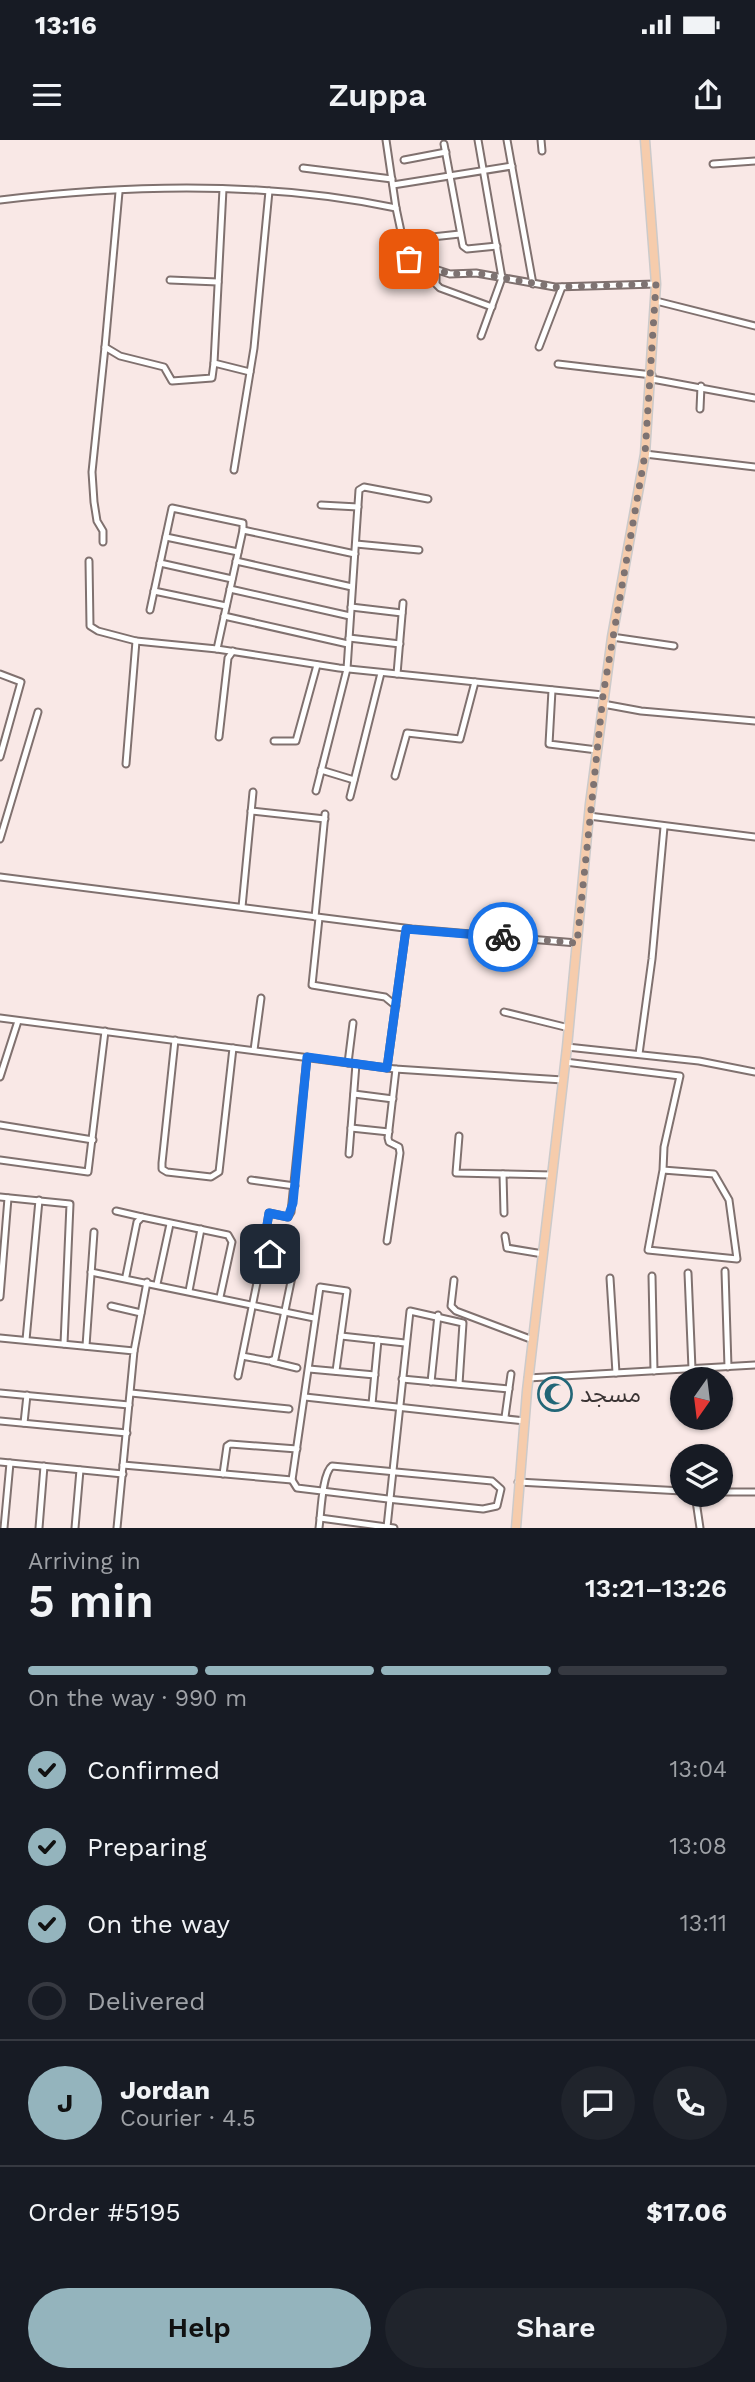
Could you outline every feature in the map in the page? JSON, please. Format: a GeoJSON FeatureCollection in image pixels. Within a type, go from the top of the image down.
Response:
{"type":"FeatureCollection","features":[{"type":"Feature","properties":{"kind":"main road"},"geometry":{"type":"LineString","coordinates":[[516,1528],[528,1378],[567,1047],[603,699],[645,454],[656,284],[645,140]]}},
{"type":"Feature","properties":{"kind":"street"},"geometry":{"type":"LineString","coordinates":[[386,140],[396,208],[409,259],[450,274],[476,273],[533,285],[562,287],[656,284]]}},
{"type":"Feature","properties":{"kind":"street"},"geometry":{"type":"LineString","coordinates":[[478,140],[502,278],[481,336]]}},
{"type":"Feature","properties":{"kind":"street"},"geometry":{"type":"LineString","coordinates":[[507,140],[533,285]]}},
{"type":"Feature","properties":{"kind":"street"},"geometry":{"type":"LineString","coordinates":[[541,140],[542,151]]}},
{"type":"Feature","properties":{"kind":"street"},"geometry":{"type":"LineString","coordinates":[[444,144],[460,234],[467,249],[497,246]]}},
{"type":"Feature","properties":{"kind":"street"},"geometry":{"type":"LineString","coordinates":[[404,160],[446,152]]}},
{"type":"Feature","properties":{"kind":"street"},"geometry":{"type":"LineString","coordinates":[[713,164],[755,161]]}},
{"type":"Feature","properties":{"kind":"street"},"geometry":{"type":"LineString","coordinates":[[303,168],[392,182],[512,166]]}},
{"type":"Feature","properties":{"kind":"street"},"geometry":{"type":"LineString","coordinates":[[0,200],[47,194],[223,189],[351,199],[396,208]]}},
{"type":"Feature","properties":{"kind":"street"},"geometry":{"type":"LineString","coordinates":[[105,348],[120,356],[164,367],[169,378],[177,382],[212,378],[223,189]]}},
{"type":"Feature","properties":{"kind":"street"},"geometry":{"type":"LineString","coordinates":[[234,470],[250,372],[269,191]]}},
{"type":"Feature","properties":{"kind":"street"},"geometry":{"type":"LineString","coordinates":[[103,542],[103,531],[97,521],[94,502],[92,472],[119,192]]}},
{"type":"Feature","properties":{"kind":"street"},"geometry":{"type":"LineString","coordinates":[[404,240],[460,234]]}},
{"type":"Feature","properties":{"kind":"street"},"geometry":{"type":"LineString","coordinates":[[436,270],[436,284],[440,288],[492,307]]}},
{"type":"Feature","properties":{"kind":"street"},"geometry":{"type":"LineString","coordinates":[[170,280],[218,282]]}},
{"type":"Feature","properties":{"kind":"street"},"geometry":{"type":"LineString","coordinates":[[539,347],[562,287]]}},
{"type":"Feature","properties":{"kind":"street"},"geometry":{"type":"LineString","coordinates":[[656,302],[755,326]]}},
{"type":"Feature","properties":{"kind":"street"},"geometry":{"type":"LineString","coordinates":[[214,363],[250,372]]}},
{"type":"Feature","properties":{"kind":"street"},"geometry":{"type":"LineString","coordinates":[[558,364],[652,377],[755,398]]}},
{"type":"Feature","properties":{"kind":"street"},"geometry":{"type":"LineString","coordinates":[[699,409],[701,386]]}},
{"type":"Feature","properties":{"kind":"street"},"geometry":{"type":"LineString","coordinates":[[645,454],[755,467]]}},
{"type":"Feature","properties":{"kind":"street"},"geometry":{"type":"LineString","coordinates":[[316,791],[347,669],[359,490],[364,487],[428,499]]}},
{"type":"Feature","properties":{"kind":"street"},"geometry":{"type":"LineString","coordinates":[[321,505],[358,507]]}},
{"type":"Feature","properties":{"kind":"street"},"geometry":{"type":"LineString","coordinates":[[150,610],[172,508],[243,523],[217,649]]}},
{"type":"Feature","properties":{"kind":"street"},"geometry":{"type":"LineString","coordinates":[[243,530],[355,554]]}},
{"type":"Feature","properties":{"kind":"street"},"geometry":{"type":"LineString","coordinates":[[166,537],[238,552]]}},
{"type":"Feature","properties":{"kind":"street"},"geometry":{"type":"LineString","coordinates":[[356,544],[419,550]]}},
{"type":"Feature","properties":{"kind":"street"},"geometry":{"type":"LineString","coordinates":[[89,561],[90,626],[98,631],[136,641],[233,651],[380,673],[552,690],[603,699],[640,711],[755,721]]}},
{"type":"Feature","properties":{"kind":"street"},"geometry":{"type":"LineString","coordinates":[[236,561],[352,587]]}},
{"type":"Feature","properties":{"kind":"street"},"geometry":{"type":"LineString","coordinates":[[160,563],[232,579]]}},
{"type":"Feature","properties":{"kind":"street"},"geometry":{"type":"LineString","coordinates":[[230,589],[350,616]]}},
{"type":"Feature","properties":{"kind":"street"},"geometry":{"type":"LineString","coordinates":[[155,591],[226,606]]}},
{"type":"Feature","properties":{"kind":"street"},"geometry":{"type":"LineString","coordinates":[[397,674],[403,603]]}},
{"type":"Feature","properties":{"kind":"street"},"geometry":{"type":"LineString","coordinates":[[351,607],[402,613]]}},
{"type":"Feature","properties":{"kind":"street"},"geometry":{"type":"LineString","coordinates":[[224,617],[349,641],[400,644]]}},
{"type":"Feature","properties":{"kind":"street"},"geometry":{"type":"LineString","coordinates":[[612,637],[674,646]]}},
{"type":"Feature","properties":{"kind":"street"},"geometry":{"type":"LineString","coordinates":[[126,764],[136,641]]}},
{"type":"Feature","properties":{"kind":"street"},"geometry":{"type":"LineString","coordinates":[[219,737],[228,659],[233,651]]}},
{"type":"Feature","properties":{"kind":"street"},"geometry":{"type":"LineString","coordinates":[[274,741],[293,743],[296,739],[317,665]]}},
{"type":"Feature","properties":{"kind":"street"},"geometry":{"type":"LineString","coordinates":[[350,797],[380,673]]}},
{"type":"Feature","properties":{"kind":"street"},"geometry":{"type":"LineString","coordinates":[[0,674],[21,682],[0,757]]}},
{"type":"Feature","properties":{"kind":"street"},"geometry":{"type":"LineString","coordinates":[[395,776],[407,733],[460,739],[475,682]]}},
{"type":"Feature","properties":{"kind":"street"},"geometry":{"type":"LineString","coordinates":[[552,690],[549,744],[597,750]]}},
{"type":"Feature","properties":{"kind":"street"},"geometry":{"type":"LineString","coordinates":[[0,839],[3,817],[38,712]]}},
{"type":"Feature","properties":{"kind":"street"},"geometry":{"type":"LineString","coordinates":[[321,770],[354,779]]}},
{"type":"Feature","properties":{"kind":"street"},"geometry":{"type":"LineString","coordinates":[[243,907],[253,792]]}},
{"type":"Feature","properties":{"kind":"street"},"geometry":{"type":"LineString","coordinates":[[251,811],[325,817],[312,985],[385,997],[396,1006]]}},
{"type":"Feature","properties":{"kind":"street"},"geometry":{"type":"LineString","coordinates":[[589,816],[755,837]]}},
{"type":"Feature","properties":{"kind":"street"},"geometry":{"type":"LineString","coordinates":[[639,1054],[652,959],[664,827]]}},
{"type":"Feature","properties":{"kind":"street"},"geometry":{"type":"LineString","coordinates":[[0,877],[406,929],[577,943]]}},
{"type":"Feature","properties":{"kind":"street"},"geometry":{"type":"LineString","coordinates":[[387,1068],[406,929]]}},
{"type":"Feature","properties":{"kind":"street"},"geometry":{"type":"LineString","coordinates":[[254,1050],[261,998]]}},
{"type":"Feature","properties":{"kind":"street"},"geometry":{"type":"LineString","coordinates":[[504,1012],[569,1028]]}},
{"type":"Feature","properties":{"kind":"street"},"geometry":{"type":"LineString","coordinates":[[0,1018],[396,1069],[563,1080]]}},
{"type":"Feature","properties":{"kind":"street"},"geometry":{"type":"LineString","coordinates":[[0,1077],[18,1021]]}},
{"type":"Feature","properties":{"kind":"street"},"geometry":{"type":"LineString","coordinates":[[348,1063],[353,1023]]}},
{"type":"Feature","properties":{"kind":"street"},"geometry":{"type":"LineString","coordinates":[[0,1160],[86,1173],[90,1169],[105,1031]]}},
{"type":"Feature","properties":{"kind":"street"},"geometry":{"type":"LineString","coordinates":[[176,1040],[162,1163],[162,1170],[167,1172],[211,1177],[219,1172],[233,1048]]}},
{"type":"Feature","properties":{"kind":"street"},"geometry":{"type":"LineString","coordinates":[[567,1047],[639,1054],[755,1072]]}},
{"type":"Feature","properties":{"kind":"street"},"geometry":{"type":"LineString","coordinates":[[238,1376],[269,1213],[290,1215],[307,1057]]}},
{"type":"Feature","properties":{"kind":"street"},"geometry":{"type":"LineString","coordinates":[[565,1062],[680,1076],[664,1147],[663,1170],[648,1250],[736,1260],[729,1200],[714,1174],[663,1170]]}},
{"type":"Feature","properties":{"kind":"street"},"geometry":{"type":"LineString","coordinates":[[349,1154],[356,1064]]}},
{"type":"Feature","properties":{"kind":"street"},"geometry":{"type":"LineString","coordinates":[[387,1241],[400,1153],[399,1147],[389,1142],[396,1069]]}},
{"type":"Feature","properties":{"kind":"street"},"geometry":{"type":"LineString","coordinates":[[354,1094],[393,1099]]}},
{"type":"Feature","properties":{"kind":"street"},"geometry":{"type":"LineString","coordinates":[[0,1125],[93,1140]]}},
{"type":"Feature","properties":{"kind":"street"},"geometry":{"type":"LineString","coordinates":[[351,1128],[389,1132]]}},
{"type":"Feature","properties":{"kind":"street"},"geometry":{"type":"LineString","coordinates":[[458,1136],[456,1173],[552,1175]]}},
{"type":"Feature","properties":{"kind":"street"},"geometry":{"type":"LineString","coordinates":[[503,1174],[504,1213]]}},
{"type":"Feature","properties":{"kind":"street"},"geometry":{"type":"LineString","coordinates":[[251,1180],[295,1186]]}},
{"type":"Feature","properties":{"kind":"street"},"geometry":{"type":"LineString","coordinates":[[0,1197],[66,1202],[71,1207],[64,1344]]}},
{"type":"Feature","properties":{"kind":"street"},"geometry":{"type":"LineString","coordinates":[[0,1297],[8,1198]]}},
{"type":"Feature","properties":{"kind":"street"},"geometry":{"type":"LineString","coordinates":[[26,1340],[39,1200]]}},
{"type":"Feature","properties":{"kind":"street"},"geometry":{"type":"LineString","coordinates":[[116,1211],[231,1237],[220,1297]]}},
{"type":"Feature","properties":{"kind":"street"},"geometry":{"type":"LineString","coordinates":[[126,1276],[138,1220],[145,1217]]}},
{"type":"Feature","properties":{"kind":"street"},"geometry":{"type":"LineString","coordinates":[[157,1284],[170,1224]]}},
{"type":"Feature","properties":{"kind":"street"},"geometry":{"type":"LineString","coordinates":[[189,1291],[201,1230]]}},
{"type":"Feature","properties":{"kind":"street"},"geometry":{"type":"LineString","coordinates":[[86,1346],[94,1232]]}},
{"type":"Feature","properties":{"kind":"street"},"geometry":{"type":"LineString","coordinates":[[505,1236],[507,1248],[543,1255]]}},
{"type":"Feature","properties":{"kind":"street"},"geometry":{"type":"LineString","coordinates":[[261,1261],[267,1254],[294,1262],[276,1358],[269,1361]]}},
{"type":"Feature","properties":{"kind":"street"},"geometry":{"type":"LineString","coordinates":[[725,1271],[728,1367],[755,1365]]}},
{"type":"Feature","properties":{"kind":"street"},"geometry":{"type":"LineString","coordinates":[[91,1272],[126,1276],[314,1318]]}},
{"type":"Feature","properties":{"kind":"street"},"geometry":{"type":"LineString","coordinates":[[688,1273],[692,1367]]}},
{"type":"Feature","properties":{"kind":"street"},"geometry":{"type":"LineString","coordinates":[[652,1276],[654,1371]]}},
{"type":"Feature","properties":{"kind":"street"},"geometry":{"type":"LineString","coordinates":[[610,1278],[616,1373]]}},
{"type":"Feature","properties":{"kind":"street"},"geometry":{"type":"LineString","coordinates":[[454,1280],[451,1306],[456,1311],[533,1340]]}},
{"type":"Feature","properties":{"kind":"street"},"geometry":{"type":"LineString","coordinates":[[117,1528],[134,1351],[147,1282]]}},
{"type":"Feature","properties":{"kind":"street"},"geometry":{"type":"LineString","coordinates":[[319,1528],[320,1518],[324,1492],[327,1470],[332,1466],[492,1481],[501,1489],[497,1506],[490,1509],[391,1500],[324,1492],[297,1488],[292,1480],[320,1287],[347,1290],[336,1371]]}},
{"type":"Feature","properties":{"kind":"street"},"geometry":{"type":"LineString","coordinates":[[111,1306],[141,1313]]}},
{"type":"Feature","properties":{"kind":"street"},"geometry":{"type":"LineString","coordinates":[[320,1518],[390,1527],[410,1311],[458,1320],[464,1325],[459,1384]]}},
{"type":"Feature","properties":{"kind":"street"},"geometry":{"type":"LineString","coordinates":[[431,1382],[438,1315]]}},
{"type":"Feature","properties":{"kind":"street"},"geometry":{"type":"LineString","coordinates":[[341,1336],[405,1343]]}},
{"type":"Feature","properties":{"kind":"street"},"geometry":{"type":"LineString","coordinates":[[0,1338],[134,1351]]}},
{"type":"Feature","properties":{"kind":"street"},"geometry":{"type":"LineString","coordinates":[[372,1404],[377,1340]]}},
{"type":"Feature","properties":{"kind":"street"},"geometry":{"type":"LineString","coordinates":[[242,1356],[298,1368]]}},
{"type":"Feature","properties":{"kind":"street"},"geometry":{"type":"LineString","coordinates":[[309,1369],[374,1375]]}},
{"type":"Feature","properties":{"kind":"street"},"geometry":{"type":"LineString","coordinates":[[528,1378],[670,1370]]}},
{"type":"Feature","properties":{"kind":"street"},"geometry":{"type":"LineString","coordinates":[[505,1417],[510,1374]]}},
{"type":"Feature","properties":{"kind":"street"},"geometry":{"type":"LineString","coordinates":[[402,1379],[509,1389]]}},
{"type":"Feature","properties":{"kind":"street"},"geometry":{"type":"LineString","coordinates":[[0,1393],[129,1405]]}},
{"type":"Feature","properties":{"kind":"street"},"geometry":{"type":"LineString","coordinates":[[131,1393],[289,1409]]}},
{"type":"Feature","properties":{"kind":"street"},"geometry":{"type":"LineString","coordinates":[[24,1423],[27,1395]]}},
{"type":"Feature","properties":{"kind":"street"},"geometry":{"type":"LineString","coordinates":[[305,1397],[525,1420]]}},
{"type":"Feature","properties":{"kind":"street"},"geometry":{"type":"LineString","coordinates":[[0,1421],[127,1433]]}},
{"type":"Feature","properties":{"kind":"street"},"geometry":{"type":"LineString","coordinates":[[223,1474],[227,1446],[230,1444],[296,1449]]}},
{"type":"Feature","properties":{"kind":"street"},"geometry":{"type":"LineString","coordinates":[[0,1462],[122,1474]]}},
{"type":"Feature","properties":{"kind":"street"},"geometry":{"type":"LineString","coordinates":[[4,1528],[10,1463]]}},
{"type":"Feature","properties":{"kind":"street"},"geometry":{"type":"LineString","coordinates":[[123,1465],[292,1480]]}},
{"type":"Feature","properties":{"kind":"street"},"geometry":{"type":"LineString","coordinates":[[39,1528],[44,1466]]}},
{"type":"Feature","properties":{"kind":"street"},"geometry":{"type":"LineString","coordinates":[[75,1528],[80,1470]]}},
{"type":"Feature","properties":{"kind":"street"},"geometry":{"type":"LineString","coordinates":[[518,1482],[670,1491]]}},
{"type":"Feature","properties":{"kind":"street"},"geometry":{"type":"LineString","coordinates":[[733,1492],[755,1492]]}},
{"type":"Feature","properties":{"kind":"street"},"geometry":{"type":"LineString","coordinates":[[697,1507],[700,1528]]}},
{"type":"Feature","properties":{"kind":"way so far"},"geometry":{"type":"LineString","coordinates":[[409,259],[450,274],[476,273],[533,285],[555,287],[656,284],[652,379],[645,454],[603,695],[577,943],[503,937]]}},
{"type":"Feature","properties":{"kind":"place","name":"مسجد"},"geometry":{"type":"Point","coordinates":[555,1394]}},
{"type":"Feature","properties":{"kind":"route"},"geometry":{"type":"LineString","coordinates":[[270,1254],[265,1254],[261,1261],[269,1213],[288,1217],[293,1203],[307,1057],[387,1068],[406,929],[503,937]]}}]}
